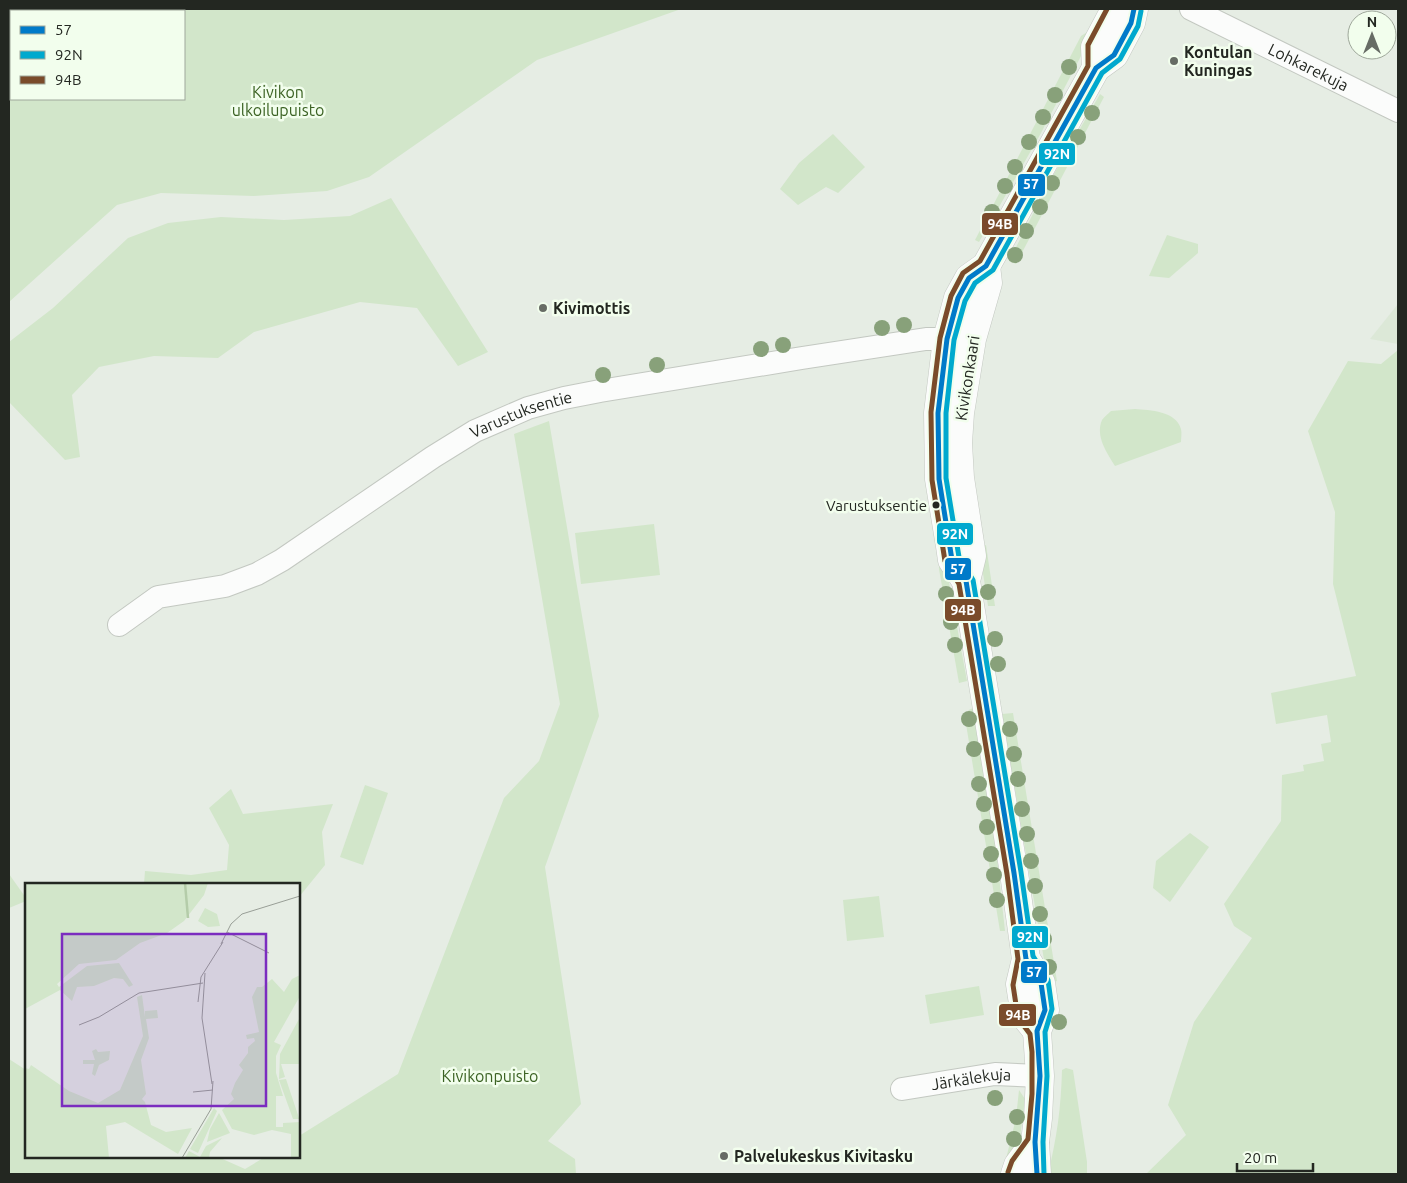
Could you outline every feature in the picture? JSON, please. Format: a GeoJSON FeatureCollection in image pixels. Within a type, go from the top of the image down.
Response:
{"type":"FeatureCollection","features":[{"type":"Feature","properties":{"kind":"street","name":"Kivikonkaari"},"geometry":{"type":"LineString","coordinates":[[1096,68],[1095,47],[1117,9]]}},
{"type":"Feature","properties":{"kind":"street","name":"Kivikonkaari"},"geometry":{"type":"LineString","coordinates":[[1038,1174],[1035,1142],[1040,1076],[1037,1031],[1045,1010],[1041,983],[1026,959],[1014,873],[966,581],[952,560],[940,479],[938,413],[960,339],[988,283],[986,266],[1096,68],[1114,55],[1131,23],[1134,9]]}},
{"type":"Feature","properties":{"kind":"street","name":"Lohkarekuja"},"geometry":{"type":"LineString","coordinates":[[1191,9],[1398,111]]}},
{"type":"Feature","properties":{"kind":"street","name":"Varustuksentie"},"geometry":{"type":"LineString","coordinates":[[119,625],[158,597],[225,586],[257,574],[282,560],[433,457],[475,431],[528,408],[600,391],[919,340],[960,339]]}},
{"type":"Feature","properties":{"kind":"street","name":"Järkälekuja"},"geometry":{"type":"LineString","coordinates":[[902,1089],[995,1074],[1040,1076]]}},
{"type":"Feature","properties":{"kind":"street"},"geometry":{"type":"LineString","coordinates":[[1015,1174],[1018,1164],[1035,1142]]}},
{"type":"Feature","properties":{"kind":"shaded area"},"geometry":{"type":"Polygon","coordinates":[[[1398,304],[1398,344],[1370,339],[1398,304]]]}},
{"type":"Feature","properties":{"kind":"green space","name":"Kivikon ulkoilupuisto"},"geometry":{"type":"Polygon","coordinates":[[[9,9],[681,9],[537,60],[369,177],[327,191],[254,196],[161,193],[117,205],[9,302],[9,9]]]}},
{"type":"Feature","properties":{"kind":"green space"},"geometry":{"type":"Polygon","coordinates":[[[1089,31],[1093,33],[1041,133],[979,242],[975,240],[1081,36],[1089,31]]]}},
{"type":"Feature","properties":{"kind":"green space"},"geometry":{"type":"Polygon","coordinates":[[[1100,94],[1104,97],[1016,264],[1009,261],[1047,186],[1100,94]]]}},
{"type":"Feature","properties":{"kind":"green space"},"geometry":{"type":"Polygon","coordinates":[[[833,134],[865,167],[838,193],[826,187],[798,205],[780,189],[799,163],[833,134]]]}},
{"type":"Feature","properties":{"kind":"green space"},"geometry":{"type":"Polygon","coordinates":[[[391,198],[488,352],[458,366],[417,308],[360,302],[254,332],[218,358],[154,356],[99,367],[72,395],[80,457],[65,460],[9,402],[9,342],[53,308],[128,238],[168,223],[221,217],[284,220],[350,216],[391,198]]]}},
{"type":"Feature","properties":{"kind":"green space"},"geometry":{"type":"Polygon","coordinates":[[[1167,235],[1198,244],[1198,253],[1169,278],[1149,276],[1167,235]]]}},
{"type":"Feature","properties":{"kind":"green space"},"geometry":{"type":"Polygon","coordinates":[[[1398,350],[1398,1174],[1146,1174],[1186,1135],[1168,1105],[1194,1022],[1252,938],[1234,926],[1224,904],[1281,821],[1282,775],[1304,771],[1303,765],[1324,761],[1321,744],[1331,742],[1327,715],[1276,724],[1271,693],[1356,676],[1333,584],[1335,512],[1308,431],[1348,361],[1381,364],[1398,350]]]}},
{"type":"Feature","properties":{"kind":"green space"},"geometry":{"type":"Polygon","coordinates":[[[1135,409],[1162,413],[1174,418],[1181,429],[1181,442],[1115,466],[1101,438],[1100,426],[1102,420],[1111,411],[1135,409]]]}},
{"type":"Feature","properties":{"kind":"green space","name":"Kivikonpuisto"},"geometry":{"type":"Polygon","coordinates":[[[549,421],[599,716],[545,867],[581,1104],[548,1141],[575,1159],[576,1174],[9,1174],[9,1059],[25,1069],[25,1158],[220,1158],[245,1169],[263,1158],[300,1158],[300,1135],[398,1074],[504,798],[539,761],[560,704],[514,434],[549,421]]]}},
{"type":"Feature","properties":{"kind":"green space"},"geometry":{"type":"Polygon","coordinates":[[[654,524],[660,575],[581,584],[575,533],[654,524]]]}},
{"type":"Feature","properties":{"kind":"green space"},"geometry":{"type":"Polygon","coordinates":[[[986,545],[995,606],[988,606],[979,547],[986,545]]]}},
{"type":"Feature","properties":{"kind":"green space"},"geometry":{"type":"Polygon","coordinates":[[[944,555],[967,681],[959,683],[939,569],[939,557],[944,555]]]}},
{"type":"Feature","properties":{"kind":"green space"},"geometry":{"type":"Polygon","coordinates":[[[973,708],[994,830],[1005,931],[1000,931],[966,724],[966,714],[973,708]]]}},
{"type":"Feature","properties":{"kind":"green space"},"geometry":{"type":"Polygon","coordinates":[[[1013,713],[1057,981],[1048,983],[1002,714],[1013,713]]]}},
{"type":"Feature","properties":{"kind":"green space"},"geometry":{"type":"Polygon","coordinates":[[[365,785],[388,793],[363,865],[340,857],[365,785]]]}},
{"type":"Feature","properties":{"kind":"green space"},"geometry":{"type":"Polygon","coordinates":[[[231,789],[243,814],[333,804],[322,832],[325,865],[300,896],[300,883],[144,883],[145,871],[191,875],[227,870],[229,845],[209,808],[231,789]]]}},
{"type":"Feature","properties":{"kind":"green space"},"geometry":{"type":"Polygon","coordinates":[[[1190,833],[1209,847],[1170,902],[1153,888],[1156,861],[1190,833]]]}},
{"type":"Feature","properties":{"kind":"green space"},"geometry":{"type":"Polygon","coordinates":[[[9,874],[25,897],[25,901],[9,908],[9,874]]]}},
{"type":"Feature","properties":{"kind":"green space"},"geometry":{"type":"Polygon","coordinates":[[[879,896],[884,937],[847,941],[843,900],[879,896]]]}},
{"type":"Feature","properties":{"kind":"green space"},"geometry":{"type":"Polygon","coordinates":[[[979,986],[984,1015],[930,1024],[925,995],[979,986]]]}},
{"type":"Feature","properties":{"kind":"green space"},"geometry":{"type":"Polygon","coordinates":[[[1066,1068],[1073,1070],[1087,1162],[1087,1174],[1048,1174],[1058,1122],[1062,1070],[1066,1068]]]}},
{"type":"Feature","properties":{"kind":"green space"},"geometry":{"type":"Polygon","coordinates":[[[1019,1090],[1025,1099],[1019,1146],[1005,1163],[1016,1118],[1019,1090]]]}},
{"type":"Feature","properties":{"kind":"transit line","name":"94B"},"geometry":{"type":"LineString","coordinates":[[1008,1172],[1012,1161],[1028,1139],[1032,1094],[1032,1052],[1030,1034],[1018,1018],[1013,985],[1018,959],[1007,874],[959,584],[945,561],[932,480],[931,412],[940,338],[951,296],[963,273],[980,261],[1088,66],[1088,45],[1107,9]]}},
{"type":"Feature","properties":{"kind":"transit line","name":"57"},"geometry":{"type":"LineString","coordinates":[[1037,1174],[1035,1142],[1040,1076],[1037,1031],[1045,1010],[1041,983],[1026,959],[1014,873],[966,581],[952,560],[939,479],[938,413],[947,339],[958,298],[969,278],[986,266],[1096,68],[1114,55],[1131,23],[1134,9]]}},
{"type":"Feature","properties":{"kind":"transit line","name":"92N"},"geometry":{"type":"LineString","coordinates":[[1044,1174],[1043,1142],[1047,1076],[1045,1032],[1052,1009],[1048,980],[1033,956],[973,580],[959,557],[946,478],[946,413],[954,340],[965,301],[975,283],[993,270],[1102,73],[1120,59],[1138,26],[1141,11]]}},
{"type":"Feature","properties":{"kind":"place","name":"Kontulan Kuningas"},"geometry":{"type":"Point","coordinates":[1174,61]}},
{"type":"Feature","properties":{"kind":"place","name":"Kivimottis"},"geometry":{"type":"Point","coordinates":[543,308]}},
{"type":"Feature","properties":{"kind":"place","name":"Varustuksentie"},"geometry":{"type":"Point","coordinates":[936,505]}},
{"type":"Feature","properties":{"kind":"place","name":"Palvelukeskus Kivitasku"},"geometry":{"type":"Point","coordinates":[724,1156]}}]}
